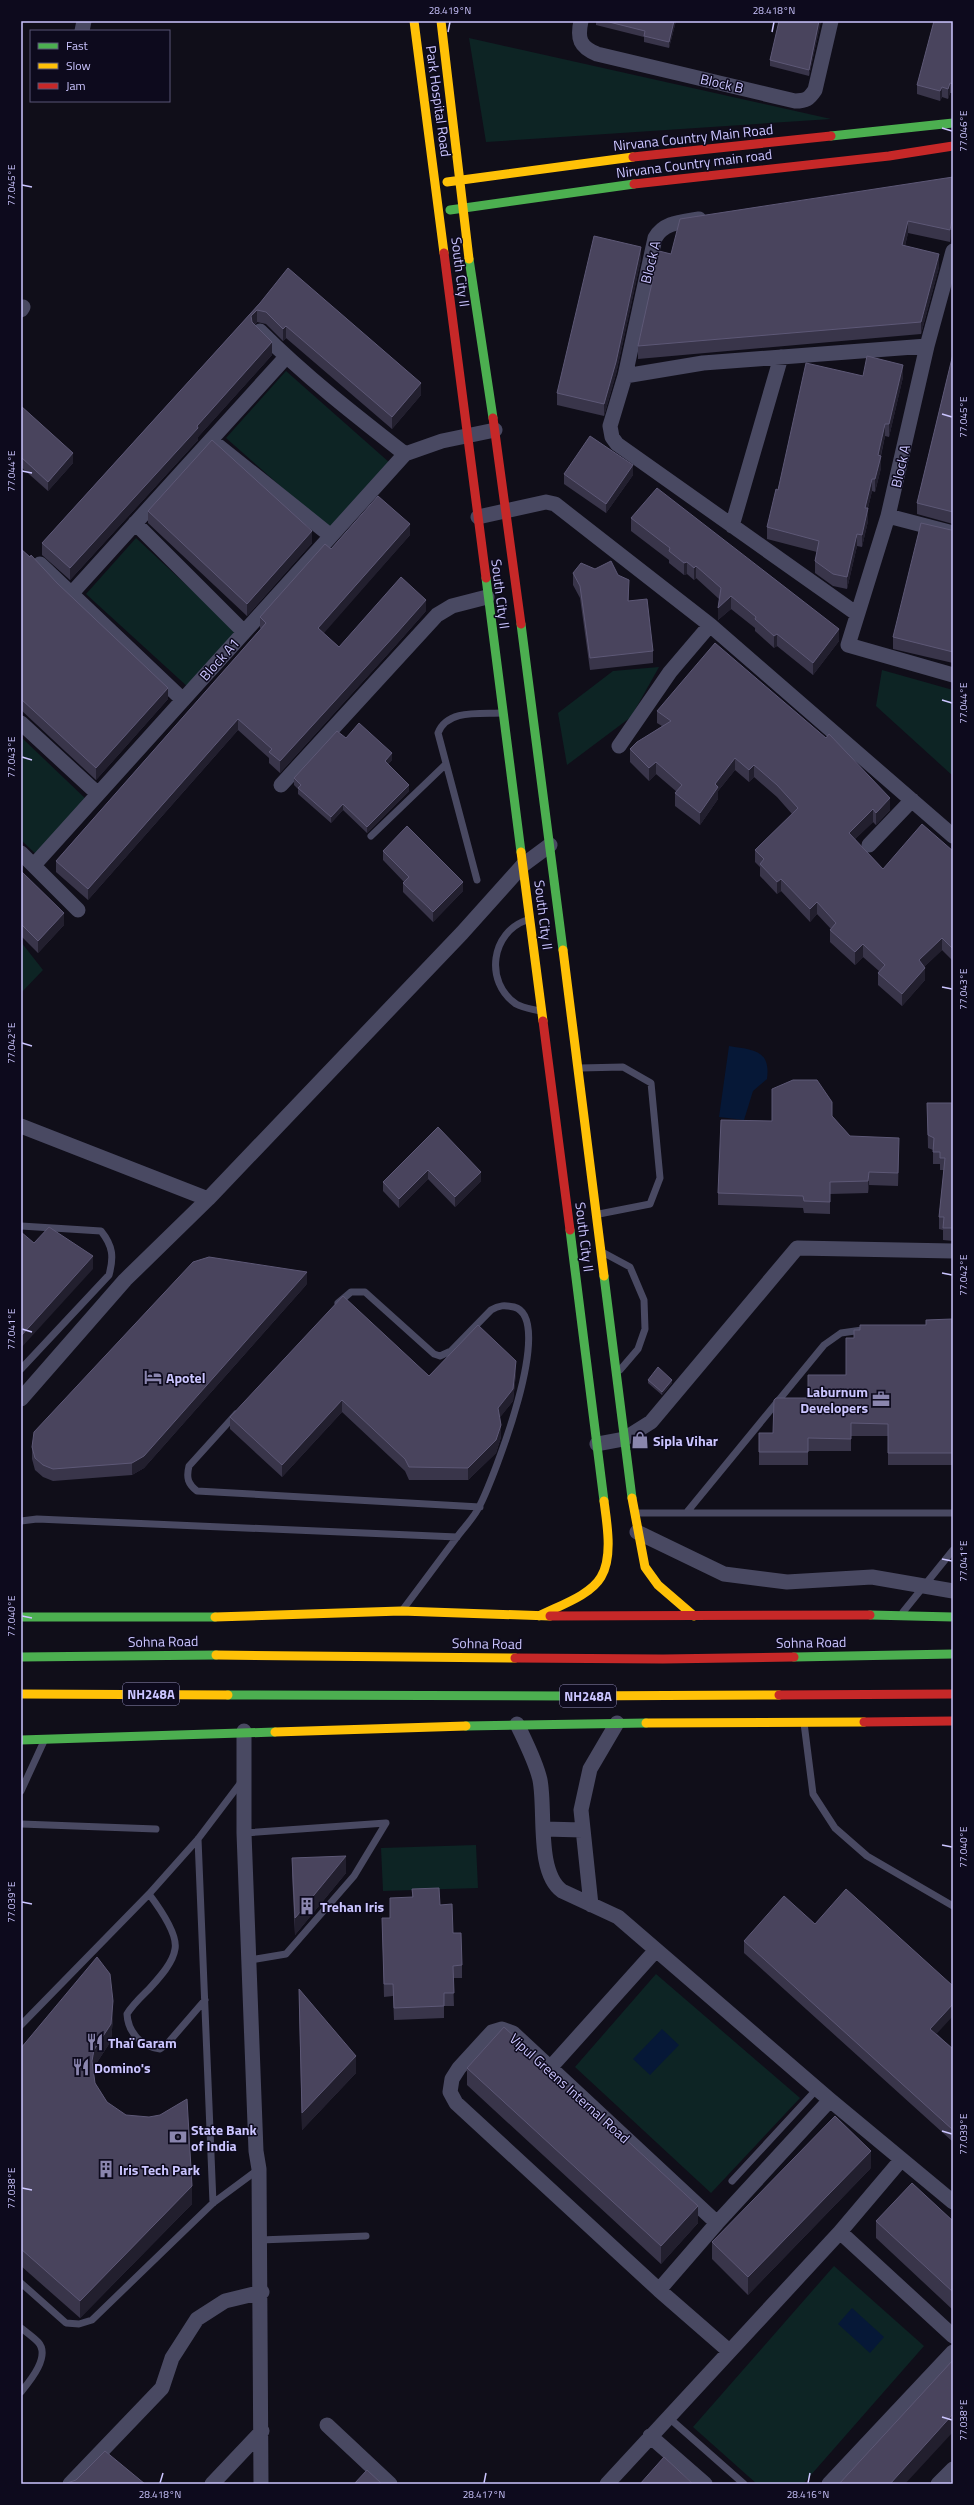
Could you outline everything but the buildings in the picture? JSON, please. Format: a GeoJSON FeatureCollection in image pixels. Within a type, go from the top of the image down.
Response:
{"type":"FeatureCollection","features":[{"type":"Feature","properties":{"kind":"main road","name":"Park Hospital Road"},"geometry":{"type":"LineString","coordinates":[[414,21],[436,184]]}},
{"type":"Feature","properties":{"kind":"main road","name":"Park Hospital Road"},"geometry":{"type":"LineString","coordinates":[[441,21],[461,180]]}},
{"type":"Feature","properties":{"kind":"main road","name":"Nirvana Country Main Road"},"geometry":{"type":"LineString","coordinates":[[436,184],[655,154],[953,123]]}},
{"type":"Feature","properties":{"kind":"main road","name":"Nirvana Country main road"},"geometry":{"type":"LineString","coordinates":[[439,212],[658,181],[889,156],[953,146]]}},
{"type":"Feature","properties":{"kind":"main road","name":"South City II"},"geometry":{"type":"LineString","coordinates":[[461,180],[463,208],[495,430],[550,845],[600,1251],[637,1532],[641,1556],[651,1577],[694,1616]]}},
{"type":"Feature","properties":{"kind":"main road","name":"South City II"},"geometry":{"type":"LineString","coordinates":[[436,184],[487,597],[542,1011],[597,1444],[607,1558],[601,1577],[590,1588],[539,1616]]}},
{"type":"Feature","properties":{"kind":"main road"},"geometry":{"type":"LineString","coordinates":[[21,1617],[223,1617],[401,1611],[539,1616],[900,1615],[953,1618]]}},
{"type":"Feature","properties":{"kind":"main road","name":"Sohna Road"},"geometry":{"type":"LineString","coordinates":[[21,1657],[223,1655],[663,1659],[953,1654]]}},
{"type":"Feature","properties":{"kind":"main road","name":"NH248A"},"geometry":{"type":"LineString","coordinates":[[21,1694],[658,1696],[953,1694]]}},
{"type":"Feature","properties":{"kind":"main road"},"geometry":{"type":"LineString","coordinates":[[21,1741],[244,1731],[517,1724],[953,1721]]}},
{"type":"Feature","properties":{"kind":"street","name":"Block B"},"geometry":{"type":"LineString","coordinates":[[581,21],[578,35],[580,41],[586,49],[597,54],[804,101],[810,98],[815,90],[831,21]]}},
{"type":"Feature","properties":{"kind":"street","name":"Block A"},"geometry":{"type":"LineString","coordinates":[[717,216],[667,225],[659,231],[655,238],[625,376],[610,426],[612,437],[617,444],[857,614]]}},
{"type":"Feature","properties":{"kind":"street","name":"Block A"},"geometry":{"type":"LineString","coordinates":[[953,254],[928,346],[888,516],[848,644],[953,675]]}},
{"type":"Feature","properties":{"kind":"street"},"geometry":{"type":"LineString","coordinates":[[260,331],[286,357],[405,454],[442,441],[495,430]]}},
{"type":"Feature","properties":{"kind":"street"},"geometry":{"type":"LineString","coordinates":[[625,376],[703,364],[928,346]]}},
{"type":"Feature","properties":{"kind":"street"},"geometry":{"type":"LineString","coordinates":[[72,593],[286,357]]}},
{"type":"Feature","properties":{"kind":"street"},"geometry":{"type":"LineString","coordinates":[[732,526],[781,357]]}},
{"type":"Feature","properties":{"kind":"street"},"geometry":{"type":"LineString","coordinates":[[211,440],[331,536]]}},
{"type":"Feature","properties":{"kind":"street","name":"Block A1"},"geometry":{"type":"LineString","coordinates":[[34,865],[405,454]]}},
{"type":"Feature","properties":{"kind":"street"},"geometry":{"type":"LineString","coordinates":[[478,517],[546,502],[555,504],[710,625],[953,836]]}},
{"type":"Feature","properties":{"kind":"street"},"geometry":{"type":"LineString","coordinates":[[888,516],[953,533]]}},
{"type":"Feature","properties":{"kind":"street"},"geometry":{"type":"LineString","coordinates":[[135,523],[244,632]]}},
{"type":"Feature","properties":{"kind":"street"},"geometry":{"type":"LineString","coordinates":[[40,564],[183,700]]}},
{"type":"Feature","properties":{"kind":"street"},"geometry":{"type":"LineString","coordinates":[[281,785],[437,615],[452,606],[487,597]]}},
{"type":"Feature","properties":{"kind":"street"},"geometry":{"type":"LineString","coordinates":[[619,746],[670,672],[710,625]]}},
{"type":"Feature","properties":{"kind":"street"},"geometry":{"type":"LineString","coordinates":[[21,723],[98,794]]}},
{"type":"Feature","properties":{"kind":"street"},"geometry":{"type":"LineString","coordinates":[[869,845],[912,800]]}},
{"type":"Feature","properties":{"kind":"street"},"geometry":{"type":"LineString","coordinates":[[21,1399],[125,1280],[208,1199],[462,933],[523,865],[550,845]]}},
{"type":"Feature","properties":{"kind":"street"},"geometry":{"type":"LineString","coordinates":[[21,853],[78,910]]}},
{"type":"Feature","properties":{"kind":"street"},"geometry":{"type":"LineString","coordinates":[[21,1126],[208,1199]]}},
{"type":"Feature","properties":{"kind":"street"},"geometry":{"type":"LineString","coordinates":[[597,1444],[624,1439],[651,1422],[797,1248],[953,1251]]}},
{"type":"Feature","properties":{"kind":"street"},"geometry":{"type":"LineString","coordinates":[[637,1532],[724,1574],[787,1582],[872,1577],[953,1591]]}},
{"type":"Feature","properties":{"kind":"street"},"geometry":{"type":"LineString","coordinates":[[591,1905],[581,1810],[590,1770],[617,1723]]}},
{"type":"Feature","properties":{"kind":"street"},"geometry":{"type":"LineString","coordinates":[[517,1724],[540,1780],[549,1875],[554,1885],[591,1905],[618,1917],[817,2089],[953,2202]]}},
{"type":"Feature","properties":{"kind":"street"},"geometry":{"type":"LineString","coordinates":[[244,1731],[244,1833],[250,1960],[256,2151],[259,2169],[262,2292],[261,2484]]}},
{"type":"Feature","properties":{"kind":"street"},"geometry":{"type":"LineString","coordinates":[[544,1829],[583,1830]]}},
{"type":"Feature","properties":{"kind":"street"},"geometry":{"type":"LineString","coordinates":[[550,2068],[656,1950]]}},
{"type":"Feature","properties":{"kind":"street","name":"Vipul Greens Internal Road"},"geometry":{"type":"LineString","coordinates":[[717,2223],[513,2033],[502,2029],[492,2032],[459,2068],[452,2079],[450,2092],[456,2103],[659,2290],[729,2351]]}},
{"type":"Feature","properties":{"kind":"street"},"geometry":{"type":"LineString","coordinates":[[659,2290],[717,2223],[830,2100]]}},
{"type":"Feature","properties":{"kind":"street"},"geometry":{"type":"LineString","coordinates":[[607,2484],[840,2232],[901,2160]]}},
{"type":"Feature","properties":{"kind":"street"},"geometry":{"type":"LineString","coordinates":[[840,2232],[953,2336]]}},
{"type":"Feature","properties":{"kind":"street"},"geometry":{"type":"LineString","coordinates":[[70,2484],[162,2388],[172,2358],[197,2319],[225,2301],[262,2292]]}},
{"type":"Feature","properties":{"kind":"street"},"geometry":{"type":"LineString","coordinates":[[829,2484],[953,2352]]}},
{"type":"Feature","properties":{"kind":"street"},"geometry":{"type":"LineString","coordinates":[[327,2425],[390,2484]]}},
{"type":"Feature","properties":{"kind":"street"},"geometry":{"type":"LineString","coordinates":[[212,2484],[262,2431]]}},
{"type":"Feature","properties":{"kind":"street"},"geometry":{"type":"LineString","coordinates":[[650,2436],[705,2484]]}},
{"type":"Feature","properties":{"kind":"street"},"geometry":{"type":"LineString","coordinates":[[938,2484],[953,2469]]}},
{"type":"Feature","properties":{"kind":"lane"},"geometry":{"type":"LineString","coordinates":[[477,880],[438,733],[447,720],[454,716],[502,713]]}},
{"type":"Feature","properties":{"kind":"lane"},"geometry":{"type":"LineString","coordinates":[[371,836],[446,764]]}},
{"type":"Feature","properties":{"kind":"lane"},"geometry":{"type":"LineString","coordinates":[[530,920],[509,930],[497,951],[496,965],[499,981],[506,994],[516,1004],[542,1011]]}},
{"type":"Feature","properties":{"kind":"lane"},"geometry":{"type":"LineString","coordinates":[[578,1068],[623,1067],[650,1083],[660,1178],[650,1204],[619,1212],[596,1215]]}},
{"type":"Feature","properties":{"kind":"lane"},"geometry":{"type":"LineString","coordinates":[[21,1226],[100,1231],[108,1240],[114,1256],[109,1275],[21,1369]]}},
{"type":"Feature","properties":{"kind":"lane"},"geometry":{"type":"LineString","coordinates":[[600,1251],[630,1267],[644,1300],[645,1329],[638,1349],[616,1376]]}},
{"type":"Feature","properties":{"kind":"lane"},"geometry":{"type":"LineString","coordinates":[[334,1307],[351,1292],[365,1292],[434,1354],[440,1356],[451,1351],[491,1310],[499,1305],[519,1308],[524,1313],[528,1321],[529,1335],[527,1359],[509,1435],[480,1507],[401,1611]]}},
{"type":"Feature","properties":{"kind":"lane"},"geometry":{"type":"LineString","coordinates":[[687,1512],[824,1345],[841,1332],[881,1329]]}},
{"type":"Feature","properties":{"kind":"lane"},"geometry":{"type":"LineString","coordinates":[[242,1408],[189,1466],[187,1475],[190,1485],[197,1491],[480,1507]]}},
{"type":"Feature","properties":{"kind":"lane"},"geometry":{"type":"LineString","coordinates":[[634,1513],[953,1513]]}},
{"type":"Feature","properties":{"kind":"lane"},"geometry":{"type":"LineString","coordinates":[[21,1521],[37,1519],[457,1537]]}},
{"type":"Feature","properties":{"kind":"lane"},"geometry":{"type":"LineString","coordinates":[[900,1615],[953,1550]]}},
{"type":"Feature","properties":{"kind":"lane"},"geometry":{"type":"LineString","coordinates":[[803,1721],[813,1794],[835,1828],[876,1862],[953,1906]]}},
{"type":"Feature","properties":{"kind":"lane"},"geometry":{"type":"LineString","coordinates":[[21,1791],[45,1739]]}},
{"type":"Feature","properties":{"kind":"lane"},"geometry":{"type":"LineString","coordinates":[[21,2025],[149,1894],[198,1839],[243,1779]]}},
{"type":"Feature","properties":{"kind":"lane"},"geometry":{"type":"LineString","coordinates":[[244,1833],[386,1823],[354,1876],[286,1954],[250,1960]]}},
{"type":"Feature","properties":{"kind":"lane"},"geometry":{"type":"LineString","coordinates":[[21,1824],[156,1829]]}},
{"type":"Feature","properties":{"kind":"lane"},"geometry":{"type":"LineString","coordinates":[[198,1839],[213,2203]]}},
{"type":"Feature","properties":{"kind":"lane"},"geometry":{"type":"LineString","coordinates":[[149,1894],[158,1905],[176,1942],[175,1950],[159,1978],[131,2008],[128,2014],[128,2025],[141,2041],[154,2048],[160,2049],[168,2044],[205,2000]]}},
{"type":"Feature","properties":{"kind":"lane"},"geometry":{"type":"LineString","coordinates":[[732,2181],[817,2089]]}},
{"type":"Feature","properties":{"kind":"lane"},"geometry":{"type":"LineString","coordinates":[[21,2283],[66,2323],[80,2324],[92,2320],[213,2203],[259,2169]]}},
{"type":"Feature","properties":{"kind":"lane"},"geometry":{"type":"LineString","coordinates":[[260,2240],[366,2236]]}},
{"type":"Feature","properties":{"kind":"lane"},"geometry":{"type":"LineString","coordinates":[[21,2328],[39,2343],[41,2350],[36,2374],[21,2392]]}},
{"type":"Feature","properties":{"kind":"lane"},"geometry":{"type":"LineString","coordinates":[[668,2417],[744,2484]]}},
{"type":"Feature","properties":{"kind":"green space"},"geometry":{"type":"Polygon","coordinates":[[[469,38],[831,119],[486,142],[469,38]]]}},
{"type":"Feature","properties":{"kind":"green space"},"geometry":{"type":"Polygon","coordinates":[[[286,371],[390,463],[330,530],[226,438],[286,371]]]}},
{"type":"Feature","properties":{"kind":"green space"},"geometry":{"type":"Polygon","coordinates":[[[136,538],[238,633],[189,688],[86,594],[136,538]]]}},
{"type":"Feature","properties":{"kind":"green space"},"geometry":{"type":"Polygon","coordinates":[[[659,667],[631,717],[567,765],[558,713],[613,671],[659,667]]]}},
{"type":"Feature","properties":{"kind":"green space"},"geometry":{"type":"Polygon","coordinates":[[[882,670],[953,690],[953,776],[876,706],[882,670]]]}},
{"type":"Feature","properties":{"kind":"green space"},"geometry":{"type":"Polygon","coordinates":[[[21,737],[88,801],[39,857],[21,840],[21,737]]]}},
{"type":"Feature","properties":{"kind":"green space"},"geometry":{"type":"Polygon","coordinates":[[[21,942],[43,970],[21,993],[21,942]]]}},
{"type":"Feature","properties":{"kind":"green space"},"geometry":{"type":"Polygon","coordinates":[[[476,1845],[478,1888],[383,1891],[381,1848],[476,1845]]]}},
{"type":"Feature","properties":{"kind":"green space"},"geometry":{"type":"Polygon","coordinates":[[[656,1974],[800,2098],[711,2193],[575,2067],[656,1974]]]}},
{"type":"Feature","properties":{"kind":"green space"},"geometry":{"type":"Polygon","coordinates":[[[834,2266],[924,2346],[803,2484],[757,2484],[693,2427],[834,2266]]]}},
{"type":"Feature","properties":{"kind":"water"},"geometry":{"type":"Polygon","coordinates":[[[729,1046],[752,1050],[763,1056],[766,1062],[767,1079],[753,1091],[744,1120],[719,1117],[729,1046]]]}},
{"type":"Feature","properties":{"kind":"water"},"geometry":{"type":"Polygon","coordinates":[[[662,2029],[679,2045],[650,2075],[633,2059],[662,2029]]]}},
{"type":"Feature","properties":{"kind":"water"},"geometry":{"type":"Polygon","coordinates":[[[852,2308],[884,2337],[870,2353],[838,2324],[852,2308]]]}},
{"type":"Feature","properties":{"kind":"traffic: fast"},"geometry":{"type":"LineString","coordinates":[[831,136],[953,123]]}},
{"type":"Feature","properties":{"kind":"traffic: fast"},"geometry":{"type":"LineString","coordinates":[[450,210],[634,184]]}},
{"type":"Feature","properties":{"kind":"traffic: fast"},"geometry":{"type":"LineString","coordinates":[[469,259],[493,418]]}},
{"type":"Feature","properties":{"kind":"traffic: fast"},"geometry":{"type":"LineString","coordinates":[[486,578],[521,852]]}},
{"type":"Feature","properties":{"kind":"traffic: fast"},"geometry":{"type":"LineString","coordinates":[[521,624],[563,950]]}},
{"type":"Feature","properties":{"kind":"traffic: fast"},"geometry":{"type":"LineString","coordinates":[[570,1230],[604,1501]]}},
{"type":"Feature","properties":{"kind":"traffic: fast"},"geometry":{"type":"LineString","coordinates":[[604,1276],[632,1498]]}},
{"type":"Feature","properties":{"kind":"traffic: fast"},"geometry":{"type":"LineString","coordinates":[[870,1615],[953,1617]]}},
{"type":"Feature","properties":{"kind":"traffic: fast"},"geometry":{"type":"LineString","coordinates":[[21,1617],[215,1617]]}},
{"type":"Feature","properties":{"kind":"traffic: fast"},"geometry":{"type":"LineString","coordinates":[[794,1657],[953,1654]]}},
{"type":"Feature","properties":{"kind":"traffic: fast"},"geometry":{"type":"LineString","coordinates":[[21,1657],[216,1655]]}},
{"type":"Feature","properties":{"kind":"traffic: fast"},"geometry":{"type":"LineString","coordinates":[[228,1695],[568,1696]]}},
{"type":"Feature","properties":{"kind":"traffic: fast"},"geometry":{"type":"LineString","coordinates":[[466,1726],[646,1723]]}},
{"type":"Feature","properties":{"kind":"traffic: fast"},"geometry":{"type":"LineString","coordinates":[[21,1740],[275,1732]]}},
{"type":"Feature","properties":{"kind":"traffic: slow"},"geometry":{"type":"LineString","coordinates":[[414,21],[444,253]]}},
{"type":"Feature","properties":{"kind":"traffic: slow"},"geometry":{"type":"LineString","coordinates":[[441,21],[469,259]]}},
{"type":"Feature","properties":{"kind":"traffic: slow"},"geometry":{"type":"LineString","coordinates":[[447,182],[633,157]]}},
{"type":"Feature","properties":{"kind":"traffic: slow"},"geometry":{"type":"LineString","coordinates":[[521,852],[543,1021]]}},
{"type":"Feature","properties":{"kind":"traffic: slow"},"geometry":{"type":"LineString","coordinates":[[563,950],[604,1276]]}},
{"type":"Feature","properties":{"kind":"traffic: slow"},"geometry":{"type":"LineString","coordinates":[[632,1498],[645,1567],[658,1585],[694,1616]]}},
{"type":"Feature","properties":{"kind":"traffic: slow"},"geometry":{"type":"LineString","coordinates":[[539,1616],[582,1595],[596,1584],[601,1577],[605,1569],[608,1550],[608,1530],[604,1501]]}},
{"type":"Feature","properties":{"kind":"traffic: slow"},"geometry":{"type":"LineString","coordinates":[[215,1617],[401,1611],[550,1616]]}},
{"type":"Feature","properties":{"kind":"traffic: slow"},"geometry":{"type":"LineString","coordinates":[[216,1655],[515,1658]]}},
{"type":"Feature","properties":{"kind":"traffic: slow"},"geometry":{"type":"LineString","coordinates":[[21,1694],[228,1695]]}},
{"type":"Feature","properties":{"kind":"traffic: slow"},"geometry":{"type":"LineString","coordinates":[[568,1696],[779,1695]]}},
{"type":"Feature","properties":{"kind":"traffic: slow"},"geometry":{"type":"LineString","coordinates":[[646,1723],[864,1722]]}},
{"type":"Feature","properties":{"kind":"traffic: slow"},"geometry":{"type":"LineString","coordinates":[[275,1732],[466,1726]]}},
{"type":"Feature","properties":{"kind":"traffic: jam"},"geometry":{"type":"LineString","coordinates":[[633,157],[831,136]]}},
{"type":"Feature","properties":{"kind":"traffic: jam"},"geometry":{"type":"LineString","coordinates":[[634,184],[889,156],[953,146]]}},
{"type":"Feature","properties":{"kind":"traffic: jam"},"geometry":{"type":"LineString","coordinates":[[444,253],[486,578]]}},
{"type":"Feature","properties":{"kind":"traffic: jam"},"geometry":{"type":"LineString","coordinates":[[493,418],[521,624]]}},
{"type":"Feature","properties":{"kind":"traffic: jam"},"geometry":{"type":"LineString","coordinates":[[543,1021],[570,1230]]}},
{"type":"Feature","properties":{"kind":"traffic: jam"},"geometry":{"type":"LineString","coordinates":[[550,1616],[870,1615]]}},
{"type":"Feature","properties":{"kind":"traffic: jam"},"geometry":{"type":"LineString","coordinates":[[515,1658],[663,1659],[794,1657]]}},
{"type":"Feature","properties":{"kind":"traffic: jam"},"geometry":{"type":"LineString","coordinates":[[779,1695],[953,1694]]}},
{"type":"Feature","properties":{"kind":"traffic: jam"},"geometry":{"type":"LineString","coordinates":[[864,1722],[953,1721]]}},
{"type":"Feature","properties":{"kind":"place","name":"Apotel"},"geometry":{"type":"Point","coordinates":[153,1377]}},
{"type":"Feature","properties":{"kind":"place","name":"Laburnum Developers"},"geometry":{"type":"Point","coordinates":[881,1399]}},
{"type":"Feature","properties":{"kind":"place","name":"Sipla Vihar"},"geometry":{"type":"Point","coordinates":[640,1440]}},
{"type":"Feature","properties":{"kind":"place","name":"Trehan Iris"},"geometry":{"type":"Point","coordinates":[307,1906]}},
{"type":"Feature","properties":{"kind":"place","name":"Thaï Garam"},"geometry":{"type":"Point","coordinates":[95,2042]}},
{"type":"Feature","properties":{"kind":"place","name":"Domino's"},"geometry":{"type":"Point","coordinates":[81,2067]}},
{"type":"Feature","properties":{"kind":"place","name":"State Bank of India"},"geometry":{"type":"Point","coordinates":[178,2137]}},
{"type":"Feature","properties":{"kind":"place","name":"Iris Tech Park"},"geometry":{"type":"Point","coordinates":[106,2169]}}]}
